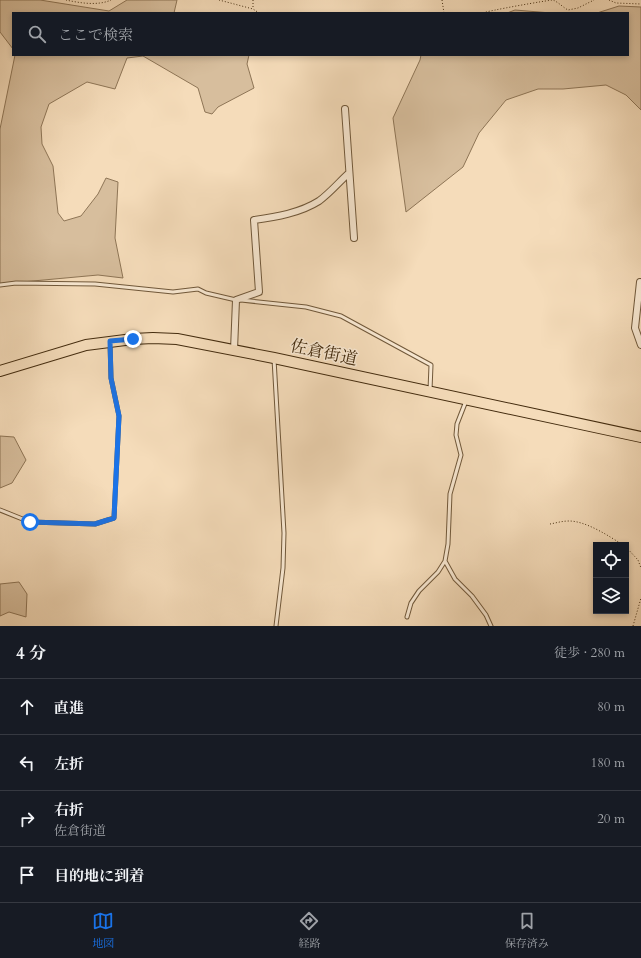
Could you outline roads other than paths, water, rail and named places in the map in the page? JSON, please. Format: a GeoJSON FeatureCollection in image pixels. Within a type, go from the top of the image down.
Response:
{"type":"FeatureCollection","features":[{"type":"Feature","properties":{"kind":"main road","name":"佐倉街道"},"geometry":{"type":"LineString","coordinates":[[0,372],[86,345],[110,341],[153,338],[176,339],[274,358],[641,436]]}},
{"type":"Feature","properties":{"kind":"street"},"geometry":{"type":"LineString","coordinates":[[345,109],[354,238]]}},
{"type":"Feature","properties":{"kind":"street"},"geometry":{"type":"LineString","coordinates":[[234,350],[236,300],[259,292],[254,220],[279,216],[305,208],[320,200],[349,172]]}},
{"type":"Feature","properties":{"kind":"street"},"geometry":{"type":"LineString","coordinates":[[640,282],[635,328],[641,345]]}},
{"type":"Feature","properties":{"kind":"lane"},"geometry":{"type":"LineString","coordinates":[[0,285],[16,283],[95,284],[173,292],[198,289],[206,293],[236,300],[306,307],[340,316],[431,365],[430,392]]}},
{"type":"Feature","properties":{"kind":"lane"},"geometry":{"type":"LineString","coordinates":[[0,510],[30,522],[95,524],[114,518],[119,416],[111,378],[110,341]]}},
{"type":"Feature","properties":{"kind":"lane"},"geometry":{"type":"LineString","coordinates":[[274,358],[284,533],[283,568],[276,626]]}},
{"type":"Feature","properties":{"kind":"lane"},"geometry":{"type":"LineString","coordinates":[[407,617],[411,603],[419,591],[438,572],[445,561],[448,544],[450,494],[461,455],[456,435],[458,424],[467,400]]}},
{"type":"Feature","properties":{"kind":"lane"},"geometry":{"type":"LineString","coordinates":[[445,561],[455,579],[472,596],[486,615],[490,626]]}}]}
